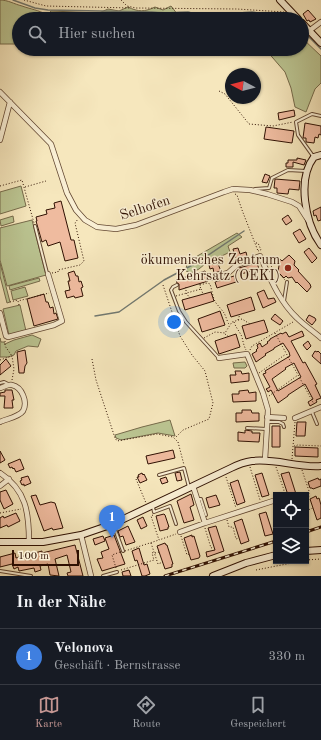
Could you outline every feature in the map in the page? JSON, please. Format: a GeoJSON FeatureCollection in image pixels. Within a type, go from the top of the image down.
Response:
{"type":"FeatureCollection","features":[{"type":"Feature","properties":{"kind":"street"},"geometry":{"type":"LineString","coordinates":[[280,0],[292,12]]}},
{"type":"Feature","properties":{"kind":"street"},"geometry":{"type":"LineString","coordinates":[[321,22],[309,30],[321,43]]}},
{"type":"Feature","properties":{"kind":"street","name":"Selhofen"},"geometry":{"type":"LineString","coordinates":[[1,94],[34,125],[51,144],[67,193],[76,210],[82,218],[90,224],[102,228],[116,229],[126,227],[155,218],[233,189],[250,190],[292,202],[299,206],[310,221]]}},
{"type":"Feature","properties":{"kind":"street"},"geometry":{"type":"LineString","coordinates":[[0,140],[10,102]]}},
{"type":"Feature","properties":{"kind":"street"},"geometry":{"type":"LineString","coordinates":[[321,155],[314,157],[307,171],[304,189],[310,221],[314,233],[321,244]]}},
{"type":"Feature","properties":{"kind":"street"},"geometry":{"type":"LineString","coordinates":[[210,278],[228,273],[237,264],[260,256],[283,302],[298,319],[321,338]]}},
{"type":"Feature","properties":{"kind":"street"},"geometry":{"type":"LineString","coordinates":[[0,313],[6,336],[8,338],[54,325],[62,321],[48,274]]}},
{"type":"Feature","properties":{"kind":"street"},"geometry":{"type":"LineString","coordinates":[[219,358],[247,354],[255,375],[265,392],[268,410],[265,460]]}},
{"type":"Feature","properties":{"kind":"street"},"geometry":{"type":"LineString","coordinates":[[0,388],[10,385],[18,388],[22,392],[25,401],[24,408],[21,413],[0,422]]}},
{"type":"Feature","properties":{"kind":"street"},"geometry":{"type":"LineString","coordinates":[[296,418],[319,408]]}},
{"type":"Feature","properties":{"kind":"street"},"geometry":{"type":"LineString","coordinates":[[267,420],[284,418]]}},
{"type":"Feature","properties":{"kind":"street"},"geometry":{"type":"LineString","coordinates":[[0,542],[43,542],[81,535],[113,524],[151,508],[224,471],[248,462],[265,460],[301,466],[321,466]]}},
{"type":"Feature","properties":{"kind":"street"},"geometry":{"type":"LineString","coordinates":[[0,472],[9,479],[22,496],[27,509],[30,542]]}},
{"type":"Feature","properties":{"kind":"street"},"geometry":{"type":"LineString","coordinates":[[0,486],[9,479]]}},
{"type":"Feature","properties":{"kind":"street"},"geometry":{"type":"LineString","coordinates":[[191,487],[197,499],[204,523]]}},
{"type":"Feature","properties":{"kind":"street"},"geometry":{"type":"LineString","coordinates":[[180,532],[273,501]]}},
{"type":"Feature","properties":{"kind":"street"},"geometry":{"type":"LineString","coordinates":[[81,535],[91,576]]}},
{"type":"Feature","properties":{"kind":"street"},"geometry":{"type":"LineString","coordinates":[[309,551],[321,550]]}},
{"type":"Feature","properties":{"kind":"street"},"geometry":{"type":"LineString","coordinates":[[213,576],[246,563],[273,556]]}},
{"type":"Feature","properties":{"kind":"lane"},"geometry":{"type":"LineString","coordinates":[[314,157],[298,135],[296,122],[312,114],[321,116]]}},
{"type":"Feature","properties":{"kind":"lane"},"geometry":{"type":"LineString","coordinates":[[250,190],[269,188],[272,178],[288,170],[307,171]]}},
{"type":"Feature","properties":{"kind":"lane"},"geometry":{"type":"LineString","coordinates":[[35,226],[48,274]]}},
{"type":"Feature","properties":{"kind":"lane"},"geometry":{"type":"LineString","coordinates":[[283,302],[287,282]]}},
{"type":"Feature","properties":{"kind":"lane"},"geometry":{"type":"LineString","coordinates":[[177,285],[172,288],[179,311],[186,322],[219,358]]}},
{"type":"Feature","properties":{"kind":"lane"},"geometry":{"type":"LineString","coordinates":[[0,383],[4,382],[10,385]]}},
{"type":"Feature","properties":{"kind":"lane"},"geometry":{"type":"LineString","coordinates":[[311,411],[317,424]]}},
{"type":"Feature","properties":{"kind":"lane"},"geometry":{"type":"LineString","coordinates":[[267,420],[279,422],[283,424],[284,427]]}},
{"type":"Feature","properties":{"kind":"lane"},"geometry":{"type":"LineString","coordinates":[[247,428],[266,429]]}},
{"type":"Feature","properties":{"kind":"lane"},"geometry":{"type":"LineString","coordinates":[[159,475],[184,468],[191,487]]}},
{"type":"Feature","properties":{"kind":"lane"},"geometry":{"type":"LineString","coordinates":[[197,499],[201,499],[206,515]]}},
{"type":"Feature","properties":{"kind":"lane"},"geometry":{"type":"LineString","coordinates":[[151,508],[170,506],[176,524]]}},
{"type":"Feature","properties":{"kind":"lane"},"geometry":{"type":"LineString","coordinates":[[113,524],[123,551]]}},
{"type":"Feature","properties":{"kind":"lane"},"geometry":{"type":"LineString","coordinates":[[0,571],[31,576]]}},
{"type":"Feature","properties":{"kind":"lane"},"geometry":{"type":"LineString","coordinates":[[103,576],[117,572]]}},
{"type":"Feature","properties":{"kind":"path"},"geometry":{"type":"LineString","coordinates":[[24,0],[46,6],[244,9],[281,12]]}},
{"type":"Feature","properties":{"kind":"path"},"geometry":{"type":"LineString","coordinates":[[121,0],[132,8]]}},
{"type":"Feature","properties":{"kind":"path"},"geometry":{"type":"LineString","coordinates":[[219,91],[225,94],[249,124],[273,126],[296,122]]}},
{"type":"Feature","properties":{"kind":"path"},"geometry":{"type":"LineString","coordinates":[[0,186],[22,180],[35,226]]}},
{"type":"Feature","properties":{"kind":"path"},"geometry":{"type":"LineString","coordinates":[[24,187],[46,181]]}},
{"type":"Feature","properties":{"kind":"path"},"geometry":{"type":"LineString","coordinates":[[237,195],[255,244]]}},
{"type":"Feature","properties":{"kind":"path"},"geometry":{"type":"LineString","coordinates":[[48,274],[80,265],[84,261],[75,223],[77,220],[82,218]]}},
{"type":"Feature","properties":{"kind":"path"},"geometry":{"type":"LineString","coordinates":[[269,264],[287,282]]}},
{"type":"Feature","properties":{"kind":"path"},"geometry":{"type":"LineString","coordinates":[[203,294],[200,284],[210,284],[215,301],[223,309],[230,325]]}},
{"type":"Feature","properties":{"kind":"path"},"geometry":{"type":"LineString","coordinates":[[163,285],[180,336],[192,355],[205,371],[213,403],[209,419],[183,430],[175,438]]}},
{"type":"Feature","properties":{"kind":"path"},"geometry":{"type":"LineString","coordinates":[[186,287],[186,293],[190,298]]}},
{"type":"Feature","properties":{"kind":"path"},"geometry":{"type":"LineString","coordinates":[[174,296],[201,289]]}},
{"type":"Feature","properties":{"kind":"path"},"geometry":{"type":"LineString","coordinates":[[10,302],[53,292]]}},
{"type":"Feature","properties":{"kind":"path"},"geometry":{"type":"LineString","coordinates":[[18,301],[19,305]]}},
{"type":"Feature","properties":{"kind":"path"},"geometry":{"type":"LineString","coordinates":[[238,320],[240,314]]}},
{"type":"Feature","properties":{"kind":"path"},"geometry":{"type":"LineString","coordinates":[[225,333],[230,325],[238,320],[242,319],[250,324]]}},
{"type":"Feature","properties":{"kind":"path"},"geometry":{"type":"LineString","coordinates":[[247,354],[252,346],[298,319]]}},
{"type":"Feature","properties":{"kind":"path"},"geometry":{"type":"LineString","coordinates":[[234,322],[242,337],[247,354]]}},
{"type":"Feature","properties":{"kind":"path"},"geometry":{"type":"LineString","coordinates":[[202,340],[215,332],[225,333],[229,337]]}},
{"type":"Feature","properties":{"kind":"path"},"geometry":{"type":"LineString","coordinates":[[275,333],[298,375],[319,408]]}},
{"type":"Feature","properties":{"kind":"path"},"geometry":{"type":"LineString","coordinates":[[8,338],[5,341],[5,346],[12,356],[14,369],[10,385]]}},
{"type":"Feature","properties":{"kind":"path"},"geometry":{"type":"LineString","coordinates":[[255,375],[287,354]]}},
{"type":"Feature","properties":{"kind":"path"},"geometry":{"type":"LineString","coordinates":[[0,360],[12,356]]}},
{"type":"Feature","properties":{"kind":"path"},"geometry":{"type":"LineString","coordinates":[[92,359],[98,387],[117,441],[157,434],[175,438],[178,442],[184,468]]}},
{"type":"Feature","properties":{"kind":"path"},"geometry":{"type":"LineString","coordinates":[[265,399],[276,392],[278,388],[298,375]]}},
{"type":"Feature","properties":{"kind":"path"},"geometry":{"type":"LineString","coordinates":[[292,464],[296,418]]}},
{"type":"Feature","properties":{"kind":"path"},"geometry":{"type":"LineString","coordinates":[[294,446],[321,446]]}},
{"type":"Feature","properties":{"kind":"path"},"geometry":{"type":"LineString","coordinates":[[275,461],[284,492]]}},
{"type":"Feature","properties":{"kind":"path"},"geometry":{"type":"LineString","coordinates":[[248,462],[261,504]]}},
{"type":"Feature","properties":{"kind":"path"},"geometry":{"type":"LineString","coordinates":[[301,466],[309,491],[308,510],[313,508]]}},
{"type":"Feature","properties":{"kind":"path"},"geometry":{"type":"LineString","coordinates":[[224,471],[237,512]]}},
{"type":"Feature","properties":{"kind":"path"},"geometry":{"type":"LineString","coordinates":[[136,479],[154,515],[151,516],[159,540]]}},
{"type":"Feature","properties":{"kind":"path"},"geometry":{"type":"LineString","coordinates":[[0,513],[23,508]]}},
{"type":"Feature","properties":{"kind":"path"},"geometry":{"type":"LineString","coordinates":[[226,516],[229,527],[233,528],[236,539],[239,538]]}},
{"type":"Feature","properties":{"kind":"path"},"geometry":{"type":"LineString","coordinates":[[204,523],[211,548],[214,547]]}},
{"type":"Feature","properties":{"kind":"path"},"geometry":{"type":"LineString","coordinates":[[154,553],[152,553],[154,560],[117,572],[112,555],[180,532],[187,555],[189,554]]}},
{"type":"Feature","properties":{"kind":"path"},"geometry":{"type":"LineString","coordinates":[[151,543],[158,564],[163,562]]}},
{"type":"Feature","properties":{"kind":"path"},"geometry":{"type":"LineString","coordinates":[[154,553],[159,552]]}},
{"type":"Feature","properties":{"kind":"path"},"geometry":{"type":"LineString","coordinates":[[309,560],[321,559]]}},
{"type":"Feature","properties":{"kind":"path"},"geometry":{"type":"LineString","coordinates":[[256,570],[287,564]]}},
{"type":"Feature","properties":{"kind":"green space"},"geometry":{"type":"Polygon","coordinates":[[[0,0],[8,1],[40,12],[12,12],[12,44],[0,44],[0,0]]]}},
{"type":"Feature","properties":{"kind":"green space"},"geometry":{"type":"Polygon","coordinates":[[[171,6],[176,12],[101,12],[108,9],[119,11],[128,7],[138,11],[145,11],[155,7],[163,10],[171,6]]]}},
{"type":"Feature","properties":{"kind":"green space"},"geometry":{"type":"Polygon","coordinates":[[[51,11],[75,12],[50,12],[51,11]]]}},
{"type":"Feature","properties":{"kind":"green space"},"geometry":{"type":"Polygon","coordinates":[[[309,45],[321,56],[321,83],[315,89],[306,112],[295,107],[291,88],[285,72],[271,56],[309,56],[309,45]]]}},
{"type":"Feature","properties":{"kind":"green space"},"geometry":{"type":"Polygon","coordinates":[[[21,186],[26,206],[0,214],[0,192],[21,186]]]}},
{"type":"Feature","properties":{"kind":"green space"},"geometry":{"type":"Polygon","coordinates":[[[13,216],[14,222],[1,226],[0,220],[13,216]]]}},
{"type":"Feature","properties":{"kind":"green space"},"geometry":{"type":"Polygon","coordinates":[[[32,220],[46,275],[7,286],[0,260],[0,228],[32,220]]]}},
{"type":"Feature","properties":{"kind":"green space"},"geometry":{"type":"Polygon","coordinates":[[[237,233],[242,237],[228,246],[230,252],[205,264],[191,273],[186,271],[187,262],[237,233]]]}},
{"type":"Feature","properties":{"kind":"green space"},"geometry":{"type":"Polygon","coordinates":[[[0,263],[10,302],[7,303],[0,276],[0,263]]]}},
{"type":"Feature","properties":{"kind":"green space"},"geometry":{"type":"Polygon","coordinates":[[[39,278],[40,281],[10,290],[9,286],[39,278]]]}},
{"type":"Feature","properties":{"kind":"green space"},"geometry":{"type":"Polygon","coordinates":[[[25,287],[28,296],[13,300],[11,291],[25,287]]]}},
{"type":"Feature","properties":{"kind":"green space"},"geometry":{"type":"Polygon","coordinates":[[[20,305],[26,331],[9,335],[3,309],[20,305]]]}},
{"type":"Feature","properties":{"kind":"green space"},"geometry":{"type":"Polygon","coordinates":[[[32,335],[41,339],[38,347],[28,346],[16,351],[14,355],[0,357],[0,338],[1,342],[4,342],[5,344],[32,335]]]}},
{"type":"Feature","properties":{"kind":"green space"},"geometry":{"type":"Polygon","coordinates":[[[245,362],[247,366],[245,368],[234,368],[233,363],[245,362]]]}},
{"type":"Feature","properties":{"kind":"green space"},"geometry":{"type":"Polygon","coordinates":[[[170,420],[175,436],[158,433],[121,440],[116,438],[115,435],[142,427],[170,420]]]}},
{"type":"Feature","properties":{"kind":"building"},"geometry":{"type":"Polygon","coordinates":[[[308,10],[316,19],[310,22],[309,12],[306,12],[308,10]]]}},
{"type":"Feature","properties":{"kind":"building"},"geometry":{"type":"Polygon","coordinates":[[[294,110],[295,116],[279,120],[278,113],[294,110]]]}},
{"type":"Feature","properties":{"kind":"building"},"geometry":{"type":"Polygon","coordinates":[[[305,123],[321,126],[321,135],[319,134],[318,138],[315,137],[314,143],[306,142],[306,138],[303,138],[305,123]]]}},
{"type":"Feature","properties":{"kind":"building"},"geometry":{"type":"Polygon","coordinates":[[[266,127],[294,131],[292,143],[264,139],[266,127]]]}},
{"type":"Feature","properties":{"kind":"building"},"geometry":{"type":"Polygon","coordinates":[[[297,158],[306,160],[304,165],[293,162],[293,167],[286,167],[288,160],[297,160],[297,158]]]}},
{"type":"Feature","properties":{"kind":"building"},"geometry":{"type":"Polygon","coordinates":[[[265,174],[270,176],[267,183],[262,182],[265,174]]]}},
{"type":"Feature","properties":{"kind":"building"},"geometry":{"type":"Polygon","coordinates":[[[275,179],[300,181],[299,190],[289,189],[288,194],[277,193],[277,188],[274,188],[275,179]]]}},
{"type":"Feature","properties":{"kind":"building"},"geometry":{"type":"Polygon","coordinates":[[[61,201],[71,240],[74,240],[78,258],[65,261],[60,242],[48,246],[46,240],[42,242],[36,221],[36,217],[47,214],[46,210],[55,208],[54,203],[61,201]]]}},
{"type":"Feature","properties":{"kind":"building"},"geometry":{"type":"Polygon","coordinates":[[[321,207],[321,220],[318,221],[316,215],[314,216],[313,211],[321,207]]]}},
{"type":"Feature","properties":{"kind":"building"},"geometry":{"type":"Polygon","coordinates":[[[288,215],[292,221],[286,225],[282,219],[288,215]]]}},
{"type":"Feature","properties":{"kind":"building"},"geometry":{"type":"Polygon","coordinates":[[[300,229],[306,239],[299,243],[293,233],[300,229]]]}},
{"type":"Feature","properties":{"kind":"building"},"geometry":{"type":"Polygon","coordinates":[[[238,248],[240,254],[246,252],[247,256],[236,260],[233,249],[238,248]]]}},
{"type":"Feature","properties":{"kind":"building"},"geometry":{"type":"Polygon","coordinates":[[[309,248],[317,258],[312,263],[304,252],[309,248]]]}},
{"type":"Feature","properties":{"kind":"building","name":"ökumenisches Zentrum Kehrsatz (OEKI)"},"geometry":{"type":"Polygon","coordinates":[[[289,255],[295,261],[294,265],[299,270],[298,271],[310,284],[311,287],[307,292],[297,282],[296,283],[292,277],[288,278],[286,276],[284,278],[278,272],[280,259],[282,261],[289,255]]]}},
{"type":"Feature","properties":{"kind":"building"},"geometry":{"type":"Polygon","coordinates":[[[216,263],[221,271],[214,273],[213,268],[210,269],[209,265],[216,263]]]}},
{"type":"Feature","properties":{"kind":"building"},"geometry":{"type":"Polygon","coordinates":[[[257,263],[259,269],[241,274],[239,268],[257,263]]]}},
{"type":"Feature","properties":{"kind":"building"},"geometry":{"type":"Polygon","coordinates":[[[74,271],[76,276],[78,276],[79,282],[81,281],[83,296],[67,298],[65,291],[70,290],[68,273],[74,271]]]}},
{"type":"Feature","properties":{"kind":"building"},"geometry":{"type":"Polygon","coordinates":[[[205,271],[208,281],[179,290],[179,284],[176,280],[205,271]]]}},
{"type":"Feature","properties":{"kind":"building"},"geometry":{"type":"Polygon","coordinates":[[[234,276],[236,282],[217,288],[215,282],[234,276]]]}},
{"type":"Feature","properties":{"kind":"building"},"geometry":{"type":"Polygon","coordinates":[[[264,290],[268,299],[274,298],[276,302],[263,308],[257,293],[264,290]]]}},
{"type":"Feature","properties":{"kind":"building"},"geometry":{"type":"Polygon","coordinates":[[[211,292],[214,301],[185,310],[182,300],[211,292]]]}},
{"type":"Feature","properties":{"kind":"building"},"geometry":{"type":"Polygon","coordinates":[[[44,294],[46,302],[48,302],[50,308],[53,307],[54,314],[56,313],[58,319],[34,326],[27,299],[44,294]]]}},
{"type":"Feature","properties":{"kind":"building"},"geometry":{"type":"Polygon","coordinates":[[[251,297],[255,310],[231,317],[227,305],[251,297]]]}},
{"type":"Feature","properties":{"kind":"building"},"geometry":{"type":"Polygon","coordinates":[[[220,311],[225,325],[202,332],[198,319],[220,311]]]}},
{"type":"Feature","properties":{"kind":"building"},"geometry":{"type":"Polygon","coordinates":[[[275,314],[283,321],[280,325],[271,319],[275,314]]]}},
{"type":"Feature","properties":{"kind":"building"},"geometry":{"type":"Polygon","coordinates":[[[309,315],[316,320],[312,325],[306,320],[309,315]]]}},
{"type":"Feature","properties":{"kind":"building"},"geometry":{"type":"Polygon","coordinates":[[[264,320],[268,332],[246,339],[242,326],[264,320]]]}},
{"type":"Feature","properties":{"kind":"building"},"geometry":{"type":"Polygon","coordinates":[[[302,331],[304,336],[291,341],[317,384],[315,385],[321,398],[316,400],[317,402],[310,406],[308,402],[313,399],[305,384],[278,403],[271,390],[268,392],[266,389],[270,387],[263,374],[266,373],[265,371],[290,356],[283,343],[265,354],[266,355],[256,362],[252,354],[257,351],[257,345],[260,343],[262,347],[268,343],[267,342],[270,339],[281,333],[286,332],[289,337],[302,331]],[[294,363],[285,368],[286,369],[272,379],[278,391],[301,377],[294,363]]]}},
{"type":"Feature","properties":{"kind":"building"},"geometry":{"type":"Polygon","coordinates":[[[236,334],[240,347],[219,354],[215,341],[236,334]]]}},
{"type":"Feature","properties":{"kind":"building"},"geometry":{"type":"Polygon","coordinates":[[[308,341],[311,346],[307,350],[303,345],[308,341]]]}},
{"type":"Feature","properties":{"kind":"building"},"geometry":{"type":"Polygon","coordinates":[[[25,350],[27,363],[24,373],[19,373],[17,352],[25,350]]]}},
{"type":"Feature","properties":{"kind":"building"},"geometry":{"type":"Polygon","coordinates":[[[315,351],[318,351],[321,354],[321,364],[312,356],[315,351]]]}},
{"type":"Feature","properties":{"kind":"building"},"geometry":{"type":"Polygon","coordinates":[[[6,359],[11,366],[0,375],[0,365],[6,359]]]}},
{"type":"Feature","properties":{"kind":"building"},"geometry":{"type":"Polygon","coordinates":[[[235,371],[241,371],[242,374],[249,373],[249,381],[231,383],[230,375],[236,375],[235,371]]]}},
{"type":"Feature","properties":{"kind":"building"},"geometry":{"type":"Polygon","coordinates":[[[5,390],[12,390],[14,400],[12,400],[13,408],[4,408],[5,396],[0,396],[0,393],[5,392],[5,390]]]}},
{"type":"Feature","properties":{"kind":"building"},"geometry":{"type":"Polygon","coordinates":[[[248,390],[249,393],[256,392],[256,401],[233,402],[232,394],[239,394],[239,391],[248,390]]]}},
{"type":"Feature","properties":{"kind":"building"},"geometry":{"type":"Polygon","coordinates":[[[242,410],[251,410],[252,413],[259,413],[259,421],[236,422],[236,413],[242,413],[242,410]]]}},
{"type":"Feature","properties":{"kind":"building"},"geometry":{"type":"Polygon","coordinates":[[[297,422],[306,422],[305,436],[296,436],[297,422]]]}},
{"type":"Feature","properties":{"kind":"building"},"geometry":{"type":"Polygon","coordinates":[[[272,426],[280,426],[280,447],[272,447],[272,426]]]}},
{"type":"Feature","properties":{"kind":"building"},"geometry":{"type":"Polygon","coordinates":[[[245,430],[252,431],[252,433],[260,433],[259,442],[238,441],[238,432],[245,433],[245,430]]]}},
{"type":"Feature","properties":{"kind":"building"},"geometry":{"type":"Polygon","coordinates":[[[295,447],[318,448],[318,457],[295,456],[295,447]]]}},
{"type":"Feature","properties":{"kind":"building"},"geometry":{"type":"Polygon","coordinates":[[[173,450],[175,458],[148,464],[146,456],[173,450]]]}},
{"type":"Feature","properties":{"kind":"building"},"geometry":{"type":"Polygon","coordinates":[[[0,451],[5,460],[0,463],[0,451]]]}},
{"type":"Feature","properties":{"kind":"building"},"geometry":{"type":"Polygon","coordinates":[[[20,459],[24,469],[16,472],[14,468],[10,468],[8,464],[20,459]]]}},
{"type":"Feature","properties":{"kind":"building"},"geometry":{"type":"Polygon","coordinates":[[[180,472],[182,480],[177,481],[175,473],[180,472]]]}},
{"type":"Feature","properties":{"kind":"building"},"geometry":{"type":"Polygon","coordinates":[[[289,472],[295,492],[287,492],[281,474],[289,472]]]}},
{"type":"Feature","properties":{"kind":"building"},"geometry":{"type":"Polygon","coordinates":[[[142,473],[147,480],[140,483],[137,477],[139,477],[138,475],[142,473]]]}},
{"type":"Feature","properties":{"kind":"building"},"geometry":{"type":"Polygon","coordinates":[[[262,473],[269,495],[262,497],[255,475],[262,473]]]}},
{"type":"Feature","properties":{"kind":"building"},"geometry":{"type":"Polygon","coordinates":[[[28,476],[31,483],[24,486],[24,484],[22,485],[20,481],[22,480],[21,478],[28,476]]]}},
{"type":"Feature","properties":{"kind":"building"},"geometry":{"type":"Polygon","coordinates":[[[166,477],[168,482],[162,484],[160,479],[166,477]]]}},
{"type":"Feature","properties":{"kind":"building"},"geometry":{"type":"Polygon","coordinates":[[[318,478],[319,480],[321,479],[321,486],[313,489],[310,488],[308,482],[318,478]]]}},
{"type":"Feature","properties":{"kind":"building"},"geometry":{"type":"Polygon","coordinates":[[[238,480],[245,502],[237,505],[230,483],[238,480]]]}},
{"type":"Feature","properties":{"kind":"building"},"geometry":{"type":"Polygon","coordinates":[[[6,490],[13,504],[4,509],[0,500],[0,492],[6,490]]]}},
{"type":"Feature","properties":{"kind":"building"},"geometry":{"type":"Polygon","coordinates":[[[191,494],[194,505],[190,507],[194,520],[184,523],[177,501],[191,494]]]}},
{"type":"Feature","properties":{"kind":"building"},"geometry":{"type":"Polygon","coordinates":[[[36,495],[40,505],[51,502],[55,503],[63,528],[53,530],[52,528],[44,531],[31,496],[36,495]]]}},
{"type":"Feature","properties":{"kind":"building"},"geometry":{"type":"Polygon","coordinates":[[[216,495],[220,505],[209,508],[206,498],[216,495]]]}},
{"type":"Feature","properties":{"kind":"building"},"geometry":{"type":"Polygon","coordinates":[[[316,496],[317,499],[319,498],[321,505],[321,518],[317,520],[310,499],[316,496]]]}},
{"type":"Feature","properties":{"kind":"building"},"geometry":{"type":"Polygon","coordinates":[[[266,512],[273,534],[265,536],[259,514],[266,512]]]}},
{"type":"Feature","properties":{"kind":"building"},"geometry":{"type":"Polygon","coordinates":[[[16,513],[20,521],[8,527],[7,525],[0,528],[0,518],[16,513]]]}},
{"type":"Feature","properties":{"kind":"building"},"geometry":{"type":"Polygon","coordinates":[[[164,514],[169,527],[168,529],[160,531],[156,516],[164,514]]]}},
{"type":"Feature","properties":{"kind":"building"},"geometry":{"type":"Polygon","coordinates":[[[143,517],[147,526],[141,529],[137,520],[143,517]]]}},
{"type":"Feature","properties":{"kind":"building"},"geometry":{"type":"Polygon","coordinates":[[[242,519],[249,541],[241,544],[234,522],[242,519]]]}},
{"type":"Feature","properties":{"kind":"building"},"geometry":{"type":"Polygon","coordinates":[[[128,526],[135,542],[126,545],[123,536],[120,537],[118,531],[128,526]]]}},
{"type":"Feature","properties":{"kind":"building"},"geometry":{"type":"Polygon","coordinates":[[[216,526],[224,551],[207,557],[206,552],[215,550],[208,528],[216,526]]]}},
{"type":"Feature","properties":{"kind":"building"},"geometry":{"type":"Polygon","coordinates":[[[114,535],[125,564],[102,571],[97,559],[103,558],[101,552],[109,549],[105,538],[114,535]]]}},
{"type":"Feature","properties":{"kind":"building"},"geometry":{"type":"Polygon","coordinates":[[[192,535],[192,537],[194,536],[200,556],[199,558],[191,560],[184,538],[192,535]]]}},
{"type":"Feature","properties":{"kind":"building"},"geometry":{"type":"Polygon","coordinates":[[[103,536],[105,541],[95,545],[93,539],[103,536]]]}},
{"type":"Feature","properties":{"kind":"building"},"geometry":{"type":"Polygon","coordinates":[[[165,543],[173,564],[172,567],[165,569],[157,546],[165,543]]]}},
{"type":"Feature","properties":{"kind":"building"},"geometry":{"type":"Polygon","coordinates":[[[75,545],[83,576],[68,576],[67,573],[71,572],[67,555],[55,559],[59,576],[50,575],[48,564],[40,566],[41,570],[35,572],[34,568],[19,571],[18,567],[14,569],[12,564],[0,567],[0,557],[15,553],[16,558],[42,551],[42,553],[75,545]]]}},
{"type":"Feature","properties":{"kind":"building"},"geometry":{"type":"Polygon","coordinates":[[[139,548],[144,565],[147,564],[150,574],[145,576],[142,576],[137,560],[135,561],[132,551],[139,548]]]}},
{"type":"Feature","properties":{"kind":"building"},"geometry":{"type":"Polygon","coordinates":[[[129,570],[131,576],[123,576],[122,572],[129,570]]]}},
{"type":"Feature","properties":{"kind":"waterway"},"geometry":{"type":"LineString","coordinates":[[13,0],[35,8],[48,10],[152,12]]}},
{"type":"Feature","properties":{"kind":"waterway"},"geometry":{"type":"LineString","coordinates":[[309,37],[321,49]]}},
{"type":"Feature","properties":{"kind":"waterway"},"geometry":{"type":"LineString","coordinates":[[95,316],[119,312],[164,280],[198,262],[244,231]]}},
{"type":"Feature","properties":{"kind":"railway"},"geometry":{"type":"LineString","coordinates":[[309,531],[321,527]]}},
{"type":"Feature","properties":{"kind":"railway"},"geometry":{"type":"LineString","coordinates":[[165,576],[273,542]]}},
{"type":"Feature","properties":{"kind":"place","name":"ökumenisches Zentrum Kehrsatz (OEKI)"},"geometry":{"type":"Point","coordinates":[288,268]}},
{"type":"Feature","properties":{"kind":"place","name":"Velonova"},"geometry":{"type":"Point","coordinates":[112,538]}}]}
